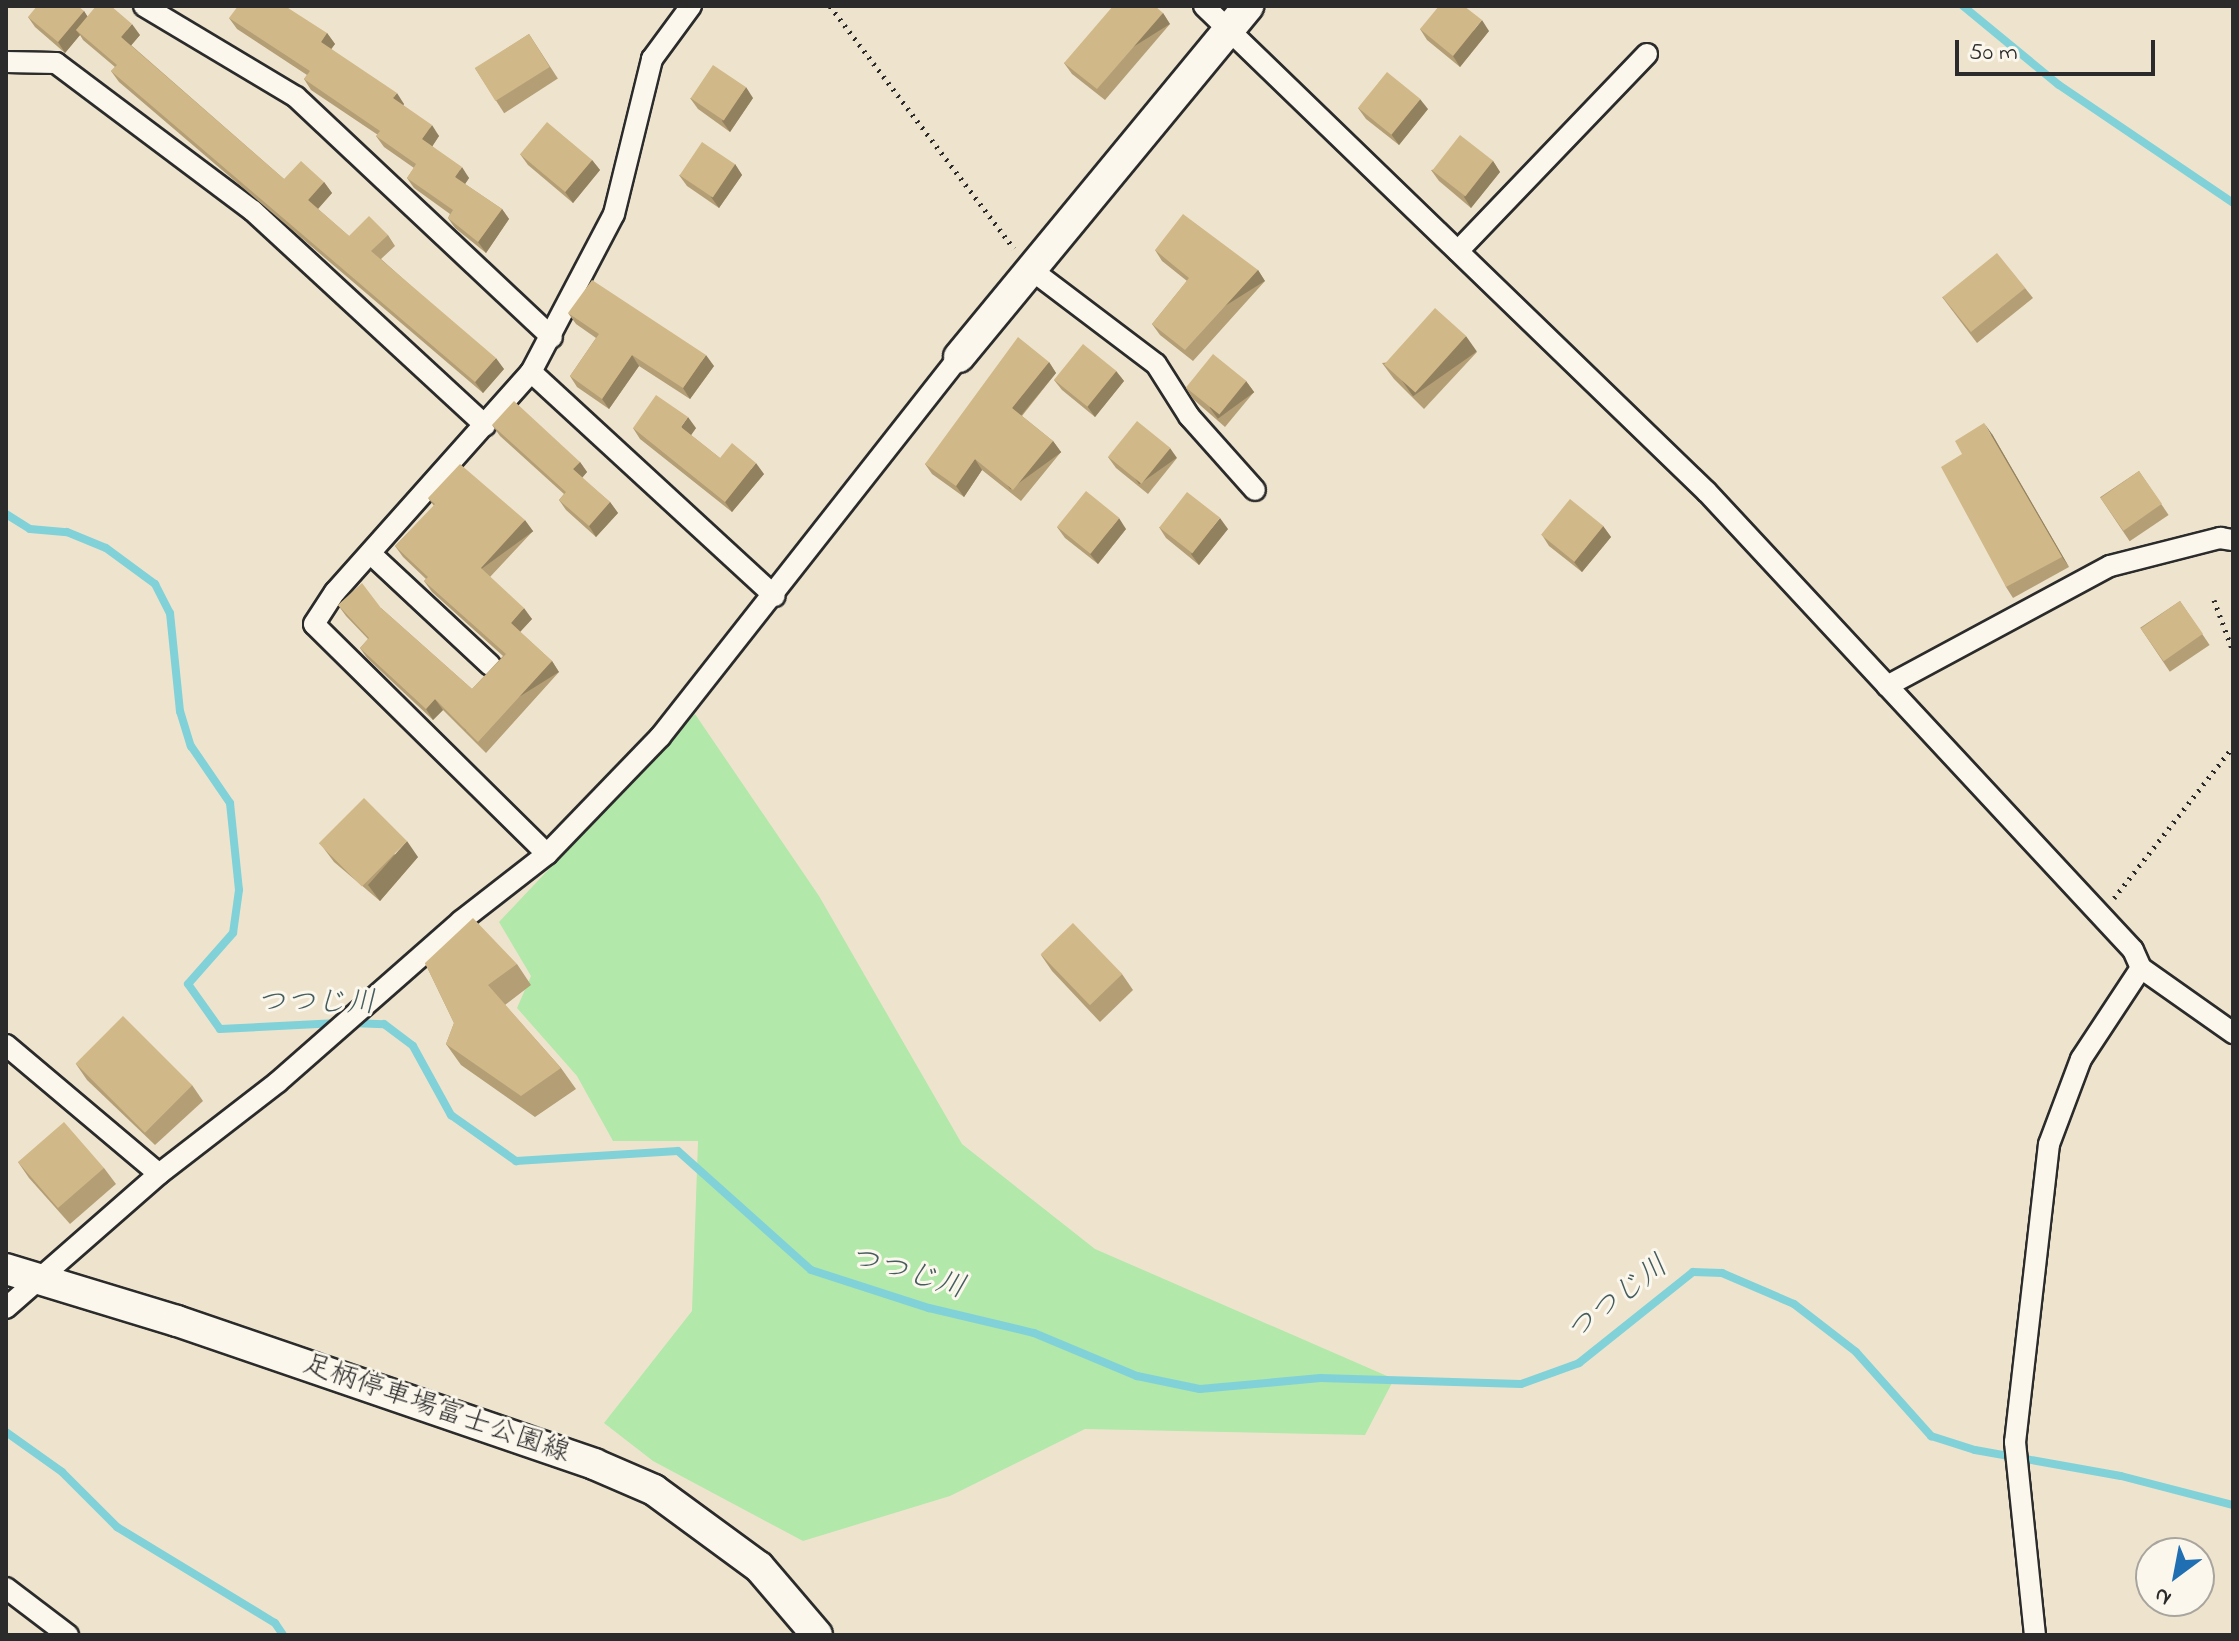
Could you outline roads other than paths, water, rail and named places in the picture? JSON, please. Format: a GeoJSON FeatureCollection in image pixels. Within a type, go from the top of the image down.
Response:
{"type":"FeatureCollection","features":[{"type":"Feature","properties":{"kind":"main road"},"geometry":{"type":"LineString","coordinates":[[959,357],[1226,28],[1248,6]]}},
{"type":"Feature","properties":{"kind":"main road","name":"足柄停車場富士公園線"},"geometry":{"type":"LineString","coordinates":[[6,1269],[40,1277],[581,1460],[654,1490],[759,1567],[817,1635]]}},
{"type":"Feature","properties":{"kind":"street"},"geometry":{"type":"LineString","coordinates":[[144,6],[296,97],[552,337]]}},
{"type":"Feature","properties":{"kind":"street"},"geometry":{"type":"LineString","coordinates":[[547,854],[314,624],[371,554],[531,372],[614,214],[652,59],[691,6]]}},
{"type":"Feature","properties":{"kind":"street"},"geometry":{"type":"LineString","coordinates":[[1204,6],[1707,492],[2099,917],[2133,950],[2141,968],[2233,1033]]}},
{"type":"Feature","properties":{"kind":"street"},"geometry":{"type":"LineString","coordinates":[[1458,251],[1647,54]]}},
{"type":"Feature","properties":{"kind":"street"},"geometry":{"type":"LineString","coordinates":[[6,62],[56,63],[253,211],[485,425]]}},
{"type":"Feature","properties":{"kind":"street"},"geometry":{"type":"LineString","coordinates":[[1029,268],[1156,364],[1189,416],[1255,490]]}},
{"type":"Feature","properties":{"kind":"street"},"geometry":{"type":"LineString","coordinates":[[6,1308],[159,1174],[315,1050],[354,1012],[547,854],[660,737],[775,596],[959,357]]}},
{"type":"Feature","properties":{"kind":"street"},"geometry":{"type":"LineString","coordinates":[[531,372],[775,596]]}},
{"type":"Feature","properties":{"kind":"street"},"geometry":{"type":"LineString","coordinates":[[1887,686],[2110,566],[2220,538],[2233,540]]}},
{"type":"Feature","properties":{"kind":"street"},"geometry":{"type":"LineString","coordinates":[[371,554],[490,665]]}},
{"type":"Feature","properties":{"kind":"street"},"geometry":{"type":"LineString","coordinates":[[2035,1635],[2015,1442],[2049,1144],[2081,1059],[2141,968]]}},
{"type":"Feature","properties":{"kind":"street"},"geometry":{"type":"LineString","coordinates":[[6,1045],[45,1083],[159,1174]]}},
{"type":"Feature","properties":{"kind":"street"},"geometry":{"type":"LineString","coordinates":[[6,1588],[68,1635]]}},
{"type":"Feature","properties":{"kind":"waterway"},"geometry":{"type":"LineString","coordinates":[[1963,6],[2059,85],[2233,203]]}},
{"type":"Feature","properties":{"kind":"waterway","name":"つつじ川"},"geometry":{"type":"LineString","coordinates":[[6,514],[30,529],[67,532],[106,548],[155,584],[170,613],[180,711],[191,746],[230,803],[239,890],[233,933],[188,984],[220,1029],[338,1023]]}},
{"type":"Feature","properties":{"kind":"waterway","name":"つつじ川"},"geometry":{"type":"LineString","coordinates":[[351,1023],[384,1024],[413,1046],[451,1115],[516,1161],[678,1151],[811,1270],[929,1308],[1034,1333],[1137,1376],[1200,1389],[1320,1378],[1521,1384],[1579,1363],[1693,1272],[1722,1273],[1794,1304],[1856,1352],[1931,1436],[1975,1450],[2121,1476],[2233,1505]]}},
{"type":"Feature","properties":{"kind":"waterway"},"geometry":{"type":"LineString","coordinates":[[6,1432],[62,1472],[117,1527],[275,1623],[283,1635]]}}]}
